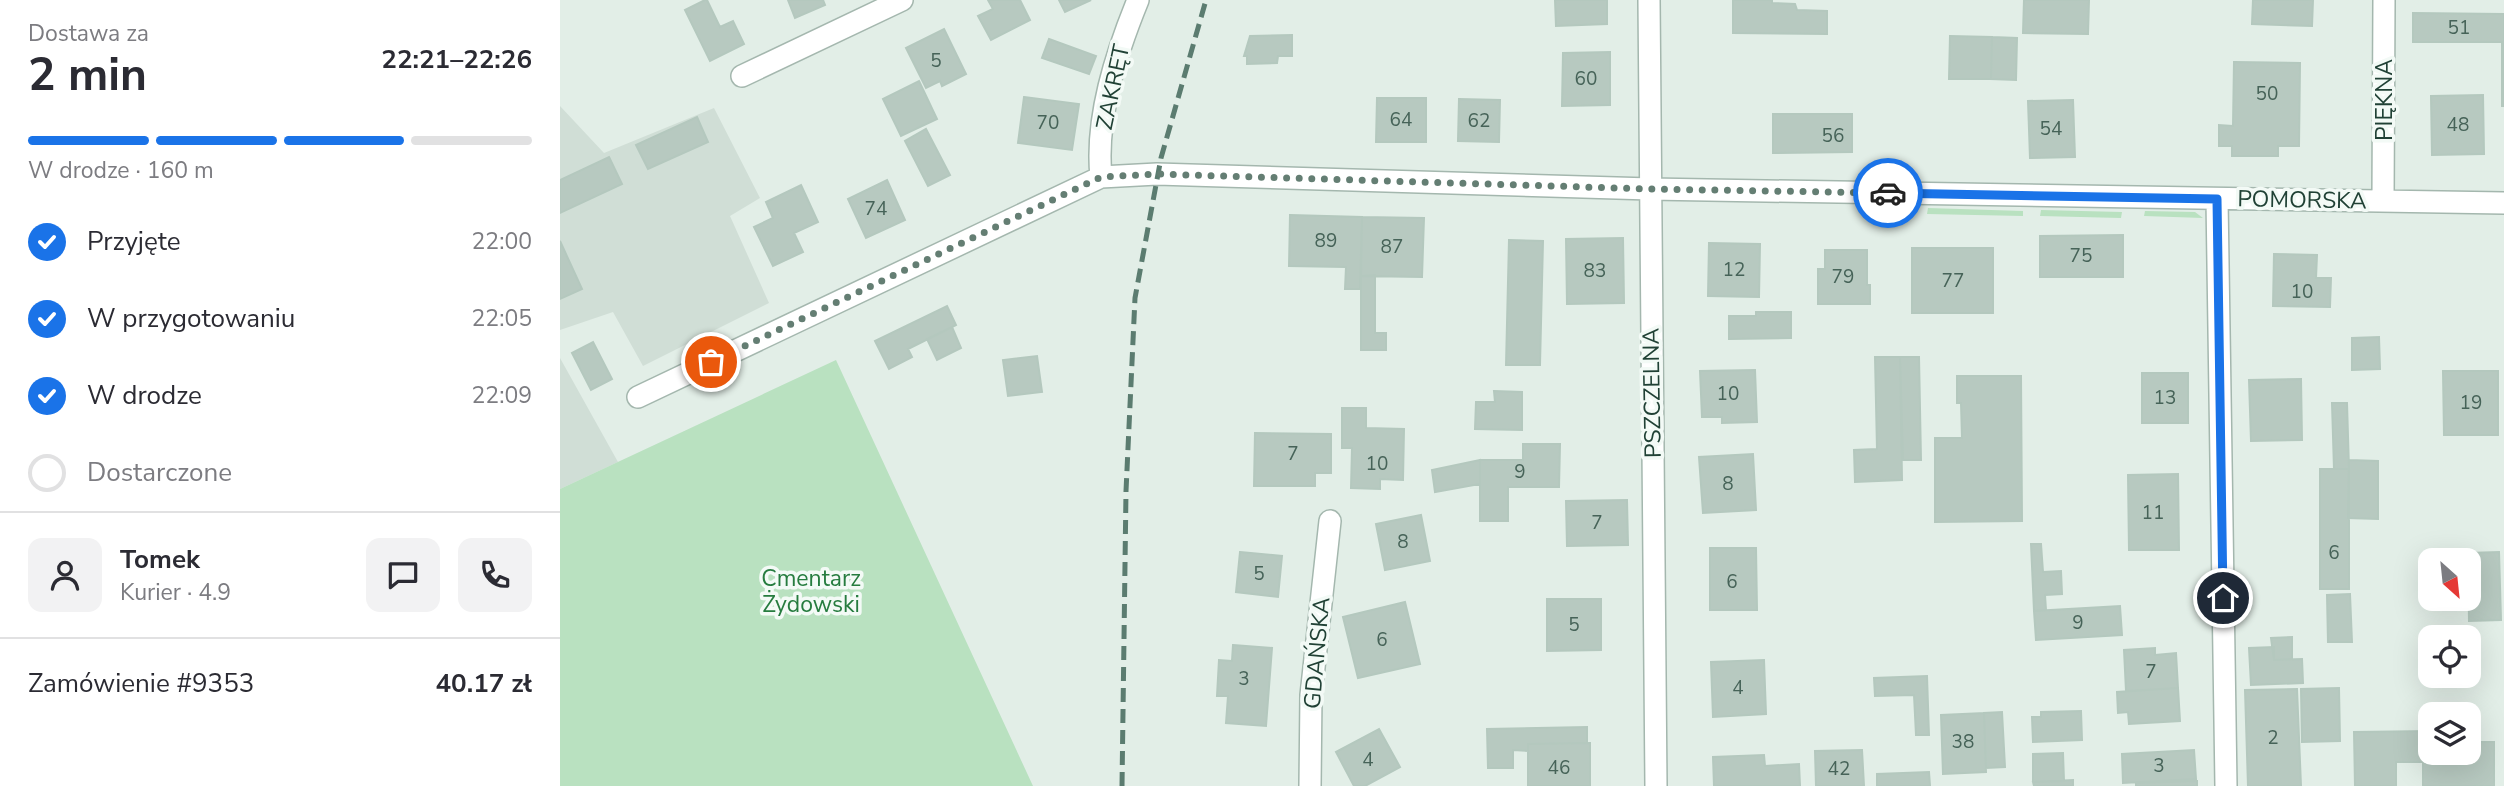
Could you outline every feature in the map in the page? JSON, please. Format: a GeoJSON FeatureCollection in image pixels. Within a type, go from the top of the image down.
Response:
{"type":"FeatureCollection","features":[{"type":"Feature","properties":{"kind":"street"},"geometry":{"type":"LineString","coordinates":[[742,76],[902,0]]}},
{"type":"Feature","properties":{"kind":"street","name":"ZAKRĘT"},"geometry":{"type":"LineString","coordinates":[[1101,177],[1098,156],[1107,97],[1124,36],[1138,0]]}},
{"type":"Feature","properties":{"kind":"street","name":"PSZCZELNA"},"geometry":{"type":"LineString","coordinates":[[1649,0],[1656,786]]}},
{"type":"Feature","properties":{"kind":"street","name":"PIĘKNA"},"geometry":{"type":"LineString","coordinates":[[2384,0],[2384,201]]}},
{"type":"Feature","properties":{"kind":"street","name":"POMORSKA"},"geometry":{"type":"LineString","coordinates":[[638,397],[1101,177],[1157,174],[1650,189],[2504,203]]}},
{"type":"Feature","properties":{"kind":"street"},"geometry":{"type":"LineString","coordinates":[[2217,199],[2226,786]]}},
{"type":"Feature","properties":{"kind":"street","name":"GDAŃSKA"},"geometry":{"type":"LineString","coordinates":[[1310,786],[1311,695],[1330,521]]}},
{"type":"Feature","properties":{"kind":"shaded area"},"geometry":{"type":"Polygon","coordinates":[[[560,106],[604,153],[714,108],[760,198],[730,216],[769,303],[643,366],[613,312],[560,330],[560,106]]]}},
{"type":"Feature","properties":{"kind":"shaded area"},"geometry":{"type":"Polygon","coordinates":[[[560,358],[618,462],[560,489],[560,358]]]}},
{"type":"Feature","properties":{"kind":"green space"},"geometry":{"type":"Polygon","coordinates":[[[1928,208],[2023,211],[2023,216],[1927,214],[1928,208]]]}},
{"type":"Feature","properties":{"kind":"green space"},"geometry":{"type":"Polygon","coordinates":[[[2041,210],[2122,212],[2121,218],[2040,216],[2041,210]]]}},
{"type":"Feature","properties":{"kind":"green space"},"geometry":{"type":"Polygon","coordinates":[[[2145,211],[2195,212],[2203,218],[2144,216],[2145,211]]]}},
{"type":"Feature","properties":{"kind":"green space","name":"Cmentarz Żydowski"},"geometry":{"type":"Polygon","coordinates":[[[836,360],[1033,786],[560,786],[560,489],[836,360]]]}},
{"type":"Feature","properties":{"kind":"building"},"geometry":{"type":"Polygon","coordinates":[[[705,0],[720,27],[733,21],[744,44],[710,61],[685,10],[705,0]]]}},
{"type":"Feature","properties":{"kind":"building"},"geometry":{"type":"Polygon","coordinates":[[[788,0],[823,0],[825,5],[795,18],[788,0]]]}},
{"type":"Feature","properties":{"kind":"building"},"geometry":{"type":"Polygon","coordinates":[[[988,0],[1020,0],[1030,20],[991,40],[978,16],[993,9],[988,0]]]}},
{"type":"Feature","properties":{"kind":"building"},"geometry":{"type":"Polygon","coordinates":[[[1059,0],[1091,0],[1065,12],[1059,0]]]}},
{"type":"Feature","properties":{"kind":"building"},"geometry":{"type":"Polygon","coordinates":[[[1555,0],[1607,0],[1607,24],[1556,26],[1555,0]]]}},
{"type":"Feature","properties":{"kind":"building"},"geometry":{"type":"Polygon","coordinates":[[[1733,0],[1772,0],[1772,3],[1795,4],[1797,10],[1827,11],[1827,34],[1733,33],[1733,0]]]}},
{"type":"Feature","properties":{"kind":"building"},"geometry":{"type":"Polygon","coordinates":[[[2024,0],[2089,0],[2088,34],[2023,33],[2024,0]]]}},
{"type":"Feature","properties":{"kind":"building"},"geometry":{"type":"Polygon","coordinates":[[[2253,0],[2313,0],[2312,26],[2252,24],[2253,0]]]}},
{"type":"Feature","properties":{"kind":"building"},"geometry":{"type":"Polygon","coordinates":[[[2413,13],[2504,14],[2504,106],[2502,42],[2413,42],[2413,13]]]}},
{"type":"Feature","properties":{"kind":"building"},"geometry":{"type":"Polygon","coordinates":[[[944,29],[966,74],[942,86],[940,81],[926,88],[906,48],[944,29]]]}},
{"type":"Feature","properties":{"kind":"building"},"geometry":{"type":"Polygon","coordinates":[[[1292,35],[1292,56],[1278,56],[1277,63],[1247,64],[1247,56],[1244,56],[1250,36],[1292,35]]]}},
{"type":"Feature","properties":{"kind":"building"},"geometry":{"type":"Polygon","coordinates":[[[1950,36],[1992,37],[1991,79],[1949,79],[1950,36]]]}},
{"type":"Feature","properties":{"kind":"building"},"geometry":{"type":"Polygon","coordinates":[[[1992,37],[2017,38],[2016,80],[1991,79],[1992,37]]]}},
{"type":"Feature","properties":{"kind":"building"},"geometry":{"type":"Polygon","coordinates":[[[1049,39],[1096,56],[1089,74],[1042,58],[1049,39]]]}},
{"type":"Feature","properties":{"kind":"building"},"geometry":{"type":"Polygon","coordinates":[[[1610,52],[1610,105],[1562,106],[1563,53],[1610,52]]]}},
{"type":"Feature","properties":{"kind":"building"},"geometry":{"type":"Polygon","coordinates":[[[2234,62],[2300,63],[2299,146],[2278,146],[2278,156],[2232,156],[2232,146],[2219,146],[2219,125],[2233,126],[2234,62]]]}},
{"type":"Feature","properties":{"kind":"building"},"geometry":{"type":"Polygon","coordinates":[[[919,81],[937,119],[901,136],[883,99],[919,81]]]}},
{"type":"Feature","properties":{"kind":"building"},"geometry":{"type":"Polygon","coordinates":[[[2483,95],[2484,154],[2432,155],[2431,96],[2483,95]]]}},
{"type":"Feature","properties":{"kind":"building"},"geometry":{"type":"Polygon","coordinates":[[[1024,97],[1079,104],[1072,150],[1018,143],[1024,97]]]}},
{"type":"Feature","properties":{"kind":"building"},"geometry":{"type":"Polygon","coordinates":[[[1377,98],[1426,98],[1426,142],[1376,142],[1377,98]]]}},
{"type":"Feature","properties":{"kind":"building"},"geometry":{"type":"Polygon","coordinates":[[[1459,99],[1500,100],[1499,142],[1458,141],[1459,99]]]}},
{"type":"Feature","properties":{"kind":"building"},"geometry":{"type":"Polygon","coordinates":[[[2073,100],[2075,157],[2030,158],[2028,101],[2073,100]]]}},
{"type":"Feature","properties":{"kind":"building"},"geometry":{"type":"Polygon","coordinates":[[[1773,114],[1852,114],[1852,152],[1773,153],[1773,114]]]}},
{"type":"Feature","properties":{"kind":"building"},"geometry":{"type":"Polygon","coordinates":[[[697,117],[708,142],[648,169],[636,145],[697,117]]]}},
{"type":"Feature","properties":{"kind":"building"},"geometry":{"type":"Polygon","coordinates":[[[926,129],[950,175],[928,186],[905,141],[926,129]]]}},
{"type":"Feature","properties":{"kind":"building"},"geometry":{"type":"Polygon","coordinates":[[[609,157],[622,184],[560,213],[560,180],[609,157]]]}},
{"type":"Feature","properties":{"kind":"building"},"geometry":{"type":"Polygon","coordinates":[[[887,180],[905,220],[866,238],[848,199],[887,180]]]}},
{"type":"Feature","properties":{"kind":"building"},"geometry":{"type":"Polygon","coordinates":[[[801,185],[818,222],[794,233],[803,252],[773,266],[754,227],[773,218],[766,202],[801,185]]]}},
{"type":"Feature","properties":{"kind":"building"},"geometry":{"type":"Polygon","coordinates":[[[1290,215],[1362,217],[1360,289],[1345,289],[1346,267],[1289,266],[1290,215]]]}},
{"type":"Feature","properties":{"kind":"building"},"geometry":{"type":"Polygon","coordinates":[[[1362,217],[1424,218],[1422,277],[1361,276],[1362,217]]]}},
{"type":"Feature","properties":{"kind":"building"},"geometry":{"type":"Polygon","coordinates":[[[2123,235],[2123,277],[2040,277],[2040,236],[2123,235]]]}},
{"type":"Feature","properties":{"kind":"building"},"geometry":{"type":"Polygon","coordinates":[[[1623,238],[1624,303],[1567,304],[1566,239],[1623,238]]]}},
{"type":"Feature","properties":{"kind":"building"},"geometry":{"type":"Polygon","coordinates":[[[1509,240],[1543,241],[1540,365],[1506,365],[1509,240]]]}},
{"type":"Feature","properties":{"kind":"building"},"geometry":{"type":"Polygon","coordinates":[[[560,241],[582,289],[560,299],[560,241]]]}},
{"type":"Feature","properties":{"kind":"building"},"geometry":{"type":"Polygon","coordinates":[[[1709,243],[1760,244],[1759,297],[1708,296],[1709,243]]]}},
{"type":"Feature","properties":{"kind":"building"},"geometry":{"type":"Polygon","coordinates":[[[1912,248],[1993,248],[1993,313],[1912,313],[1912,248]]]}},
{"type":"Feature","properties":{"kind":"building"},"geometry":{"type":"Polygon","coordinates":[[[1825,250],[1867,250],[1870,304],[1818,304],[1818,269],[1825,269],[1825,250]]]}},
{"type":"Feature","properties":{"kind":"building"},"geometry":{"type":"Polygon","coordinates":[[[2274,254],[2317,255],[2316,278],[2331,278],[2330,307],[2273,306],[2274,254]]]}},
{"type":"Feature","properties":{"kind":"building"},"geometry":{"type":"Polygon","coordinates":[[[1375,275],[1375,333],[1386,333],[1386,350],[1361,350],[1361,276],[1375,275]]]}},
{"type":"Feature","properties":{"kind":"building"},"geometry":{"type":"Polygon","coordinates":[[[947,306],[956,325],[908,349],[912,357],[889,369],[875,341],[947,306]]]}},
{"type":"Feature","properties":{"kind":"building"},"geometry":{"type":"Polygon","coordinates":[[[1756,312],[1791,312],[1791,338],[1729,339],[1729,316],[1756,316],[1756,312]]]}},
{"type":"Feature","properties":{"kind":"building"},"geometry":{"type":"Polygon","coordinates":[[[952,327],[961,348],[937,360],[927,339],[952,327]]]}},
{"type":"Feature","properties":{"kind":"building"},"geometry":{"type":"Polygon","coordinates":[[[2379,337],[2380,369],[2352,370],[2352,338],[2379,337]]]}},
{"type":"Feature","properties":{"kind":"building"},"geometry":{"type":"Polygon","coordinates":[[[593,342],[612,379],[591,390],[572,353],[593,342]]]}},
{"type":"Feature","properties":{"kind":"building"},"geometry":{"type":"Polygon","coordinates":[[[1037,356],[1042,392],[1008,396],[1003,360],[1037,356]]]}},
{"type":"Feature","properties":{"kind":"building"},"geometry":{"type":"Polygon","coordinates":[[[1875,357],[1900,357],[1902,480],[1855,482],[1854,450],[1877,449],[1875,357]]]}},
{"type":"Feature","properties":{"kind":"building"},"geometry":{"type":"Polygon","coordinates":[[[1900,357],[1919,357],[1921,460],[1903,460],[1900,357]]]}},
{"type":"Feature","properties":{"kind":"building"},"geometry":{"type":"Polygon","coordinates":[[[1755,370],[1757,422],[1722,423],[1722,417],[1702,417],[1700,371],[1755,370]]]}},
{"type":"Feature","properties":{"kind":"building"},"geometry":{"type":"Polygon","coordinates":[[[2443,371],[2498,371],[2498,435],[2444,435],[2443,371]]]}},
{"type":"Feature","properties":{"kind":"building"},"geometry":{"type":"Polygon","coordinates":[[[2142,373],[2188,373],[2188,423],[2142,423],[2142,373]]]}},
{"type":"Feature","properties":{"kind":"building"},"geometry":{"type":"Polygon","coordinates":[[[1957,376],[2021,376],[2022,521],[1935,522],[1935,438],[1962,438],[1961,403],[1957,403],[1957,376]]]}},
{"type":"Feature","properties":{"kind":"building"},"geometry":{"type":"Polygon","coordinates":[[[2301,379],[2302,440],[2251,441],[2249,380],[2301,379]]]}},
{"type":"Feature","properties":{"kind":"building"},"geometry":{"type":"Polygon","coordinates":[[[1494,391],[1522,392],[1522,430],[1475,429],[1476,402],[1495,402],[1494,391]]]}},
{"type":"Feature","properties":{"kind":"building"},"geometry":{"type":"Polygon","coordinates":[[[2332,403],[2347,403],[2349,469],[2334,469],[2332,403]]]}},
{"type":"Feature","properties":{"kind":"building"},"geometry":{"type":"Polygon","coordinates":[[[1342,408],[1366,408],[1366,428],[1404,429],[1403,480],[1380,479],[1380,489],[1351,488],[1352,448],[1342,448],[1342,408]]]}},
{"type":"Feature","properties":{"kind":"building"},"geometry":{"type":"Polygon","coordinates":[[[1255,433],[1331,434],[1331,473],[1315,473],[1315,486],[1254,486],[1255,433]]]}},
{"type":"Feature","properties":{"kind":"building"},"geometry":{"type":"Polygon","coordinates":[[[1523,444],[1560,444],[1559,487],[1508,487],[1508,521],[1480,521],[1480,460],[1523,460],[1523,444]]]}},
{"type":"Feature","properties":{"kind":"building"},"geometry":{"type":"Polygon","coordinates":[[[1753,454],[1756,510],[1703,513],[1699,457],[1753,454]]]}},
{"type":"Feature","properties":{"kind":"building"},"geometry":{"type":"Polygon","coordinates":[[[1480,460],[1480,484],[1435,492],[1432,470],[1480,460]]]}},
{"type":"Feature","properties":{"kind":"building"},"geometry":{"type":"Polygon","coordinates":[[[2349,460],[2378,461],[2378,519],[2348,518],[2349,460]]]}},
{"type":"Feature","properties":{"kind":"building"},"geometry":{"type":"Polygon","coordinates":[[[2320,469],[2349,469],[2349,589],[2320,589],[2320,469]]]}},
{"type":"Feature","properties":{"kind":"building"},"geometry":{"type":"Polygon","coordinates":[[[2178,474],[2179,550],[2129,550],[2128,475],[2178,474]]]}},
{"type":"Feature","properties":{"kind":"building"},"geometry":{"type":"Polygon","coordinates":[[[1627,500],[1628,545],[1567,546],[1566,501],[1627,500]]]}},
{"type":"Feature","properties":{"kind":"building"},"geometry":{"type":"Polygon","coordinates":[[[1421,515],[1430,561],[1385,570],[1376,524],[1421,515]]]}},
{"type":"Feature","properties":{"kind":"building"},"geometry":{"type":"Polygon","coordinates":[[[2031,544],[2041,544],[2043,572],[2061,571],[2062,594],[2045,595],[2046,610],[2034,611],[2031,544]]]}},
{"type":"Feature","properties":{"kind":"building"},"geometry":{"type":"Polygon","coordinates":[[[1710,548],[1756,548],[1757,610],[1710,610],[1710,548]]]}},
{"type":"Feature","properties":{"kind":"building"},"geometry":{"type":"Polygon","coordinates":[[[1240,552],[1282,556],[1278,597],[1236,592],[1240,552]]]}},
{"type":"Feature","properties":{"kind":"building"},"geometry":{"type":"Polygon","coordinates":[[[2499,552],[2501,620],[2469,621],[2469,611],[2482,611],[2482,553],[2499,552]]]}},
{"type":"Feature","properties":{"kind":"building"},"geometry":{"type":"Polygon","coordinates":[[[2350,594],[2352,642],[2328,642],[2327,595],[2350,594]]]}},
{"type":"Feature","properties":{"kind":"building"},"geometry":{"type":"Polygon","coordinates":[[[1547,599],[1601,599],[1601,650],[1547,651],[1547,599]]]}},
{"type":"Feature","properties":{"kind":"building"},"geometry":{"type":"Polygon","coordinates":[[[1405,602],[1420,664],[1358,678],[1343,617],[1405,602]]]}},
{"type":"Feature","properties":{"kind":"building"},"geometry":{"type":"Polygon","coordinates":[[[2120,606],[2122,635],[2036,640],[2034,611],[2120,606]]]}},
{"type":"Feature","properties":{"kind":"building"},"geometry":{"type":"Polygon","coordinates":[[[2292,637],[2292,659],[2274,660],[2271,638],[2292,637]]]}},
{"type":"Feature","properties":{"kind":"building"},"geometry":{"type":"Polygon","coordinates":[[[1233,645],[1272,648],[1266,726],[1226,723],[1228,696],[1217,696],[1219,660],[1232,661],[1233,645]]]}},
{"type":"Feature","properties":{"kind":"building"},"geometry":{"type":"Polygon","coordinates":[[[2274,647],[2274,660],[2302,659],[2303,683],[2251,685],[2249,648],[2274,647]]]}},
{"type":"Feature","properties":{"kind":"building"},"geometry":{"type":"Polygon","coordinates":[[[2155,648],[2155,655],[2176,653],[2178,688],[2126,691],[2124,650],[2155,648]]]}},
{"type":"Feature","properties":{"kind":"building"},"geometry":{"type":"Polygon","coordinates":[[[1764,660],[1766,714],[1713,717],[1711,662],[1764,660]]]}},
{"type":"Feature","properties":{"kind":"building"},"geometry":{"type":"Polygon","coordinates":[[[1927,676],[1929,735],[1916,735],[1914,695],[1875,696],[1874,678],[1927,676]]]}},
{"type":"Feature","properties":{"kind":"building"},"geometry":{"type":"Polygon","coordinates":[[[2178,688],[2180,721],[2129,724],[2128,712],[2118,713],[2117,692],[2178,688]]]}},
{"type":"Feature","properties":{"kind":"building"},"geometry":{"type":"Polygon","coordinates":[[[2339,688],[2340,741],[2302,742],[2301,689],[2339,688]]]}},
{"type":"Feature","properties":{"kind":"building"},"geometry":{"type":"Polygon","coordinates":[[[2297,689],[2301,786],[2248,786],[2245,690],[2297,689]]]}},
{"type":"Feature","properties":{"kind":"building"},"geometry":{"type":"Polygon","coordinates":[[[2081,711],[2082,740],[2033,742],[2032,717],[2041,717],[2041,712],[2081,711]]]}},
{"type":"Feature","properties":{"kind":"building"},"geometry":{"type":"Polygon","coordinates":[[[2002,712],[2005,767],[1986,768],[1984,713],[2002,712]]]}},
{"type":"Feature","properties":{"kind":"building"},"geometry":{"type":"Polygon","coordinates":[[[1984,713],[1986,772],[1943,774],[1941,715],[1984,713]]]}},
{"type":"Feature","properties":{"kind":"building"},"geometry":{"type":"Polygon","coordinates":[[[1587,727],[1587,743],[1528,744],[1528,751],[1513,750],[1513,768],[1488,768],[1487,729],[1587,727]]]}},
{"type":"Feature","properties":{"kind":"building"},"geometry":{"type":"Polygon","coordinates":[[[1379,729],[1400,767],[1365,786],[1354,786],[1336,752],[1379,729]]]}},
{"type":"Feature","properties":{"kind":"building"},"geometry":{"type":"Polygon","coordinates":[[[2418,731],[2418,762],[2396,762],[2396,786],[2355,786],[2354,732],[2418,731]]]}},
{"type":"Feature","properties":{"kind":"building"},"geometry":{"type":"Polygon","coordinates":[[[2481,742],[2494,742],[2494,786],[2423,786],[2423,765],[2481,765],[2481,742]]]}},
{"type":"Feature","properties":{"kind":"building"},"geometry":{"type":"Polygon","coordinates":[[[1590,743],[1590,786],[1528,786],[1528,744],[1590,743]]]}},
{"type":"Feature","properties":{"kind":"building"},"geometry":{"type":"Polygon","coordinates":[[[1862,750],[1864,786],[1816,786],[1815,751],[1862,750]]]}},
{"type":"Feature","properties":{"kind":"building"},"geometry":{"type":"Polygon","coordinates":[[[2194,750],[2196,779],[2123,783],[2122,754],[2194,750]]]}},
{"type":"Feature","properties":{"kind":"building"},"geometry":{"type":"Polygon","coordinates":[[[2063,753],[2064,781],[2033,782],[2033,754],[2063,753]]]}},
{"type":"Feature","properties":{"kind":"building"},"geometry":{"type":"Polygon","coordinates":[[[1764,755],[1765,766],[1799,764],[1800,786],[1714,786],[1713,757],[1764,755]]]}},
{"type":"Feature","properties":{"kind":"building"},"geometry":{"type":"Polygon","coordinates":[[[1929,772],[1930,786],[1877,786],[1877,774],[1929,772]]]}},
{"type":"Feature","properties":{"kind":"building"},"geometry":{"type":"Polygon","coordinates":[[[2073,780],[2073,786],[2034,786],[2033,782],[2073,780]]]}},
{"type":"Feature","properties":{"kind":"building"},"geometry":{"type":"Polygon","coordinates":[[[2197,781],[2197,786],[2136,786],[2136,783],[2197,781]]]}},
{"type":"Feature","properties":{"kind":"railway"},"geometry":{"type":"LineString","coordinates":[[1122,786],[1126,491],[1135,298],[1161,158],[1206,0]]}},
{"type":"Feature","properties":{"kind":"way so far"},"geometry":{"type":"LineString","coordinates":[[711,362],[1101,177],[1157,174],[1650,189],[1888,193]]}},
{"type":"Feature","properties":{"kind":"route"},"geometry":{"type":"LineString","coordinates":[[1888,193],[2217,199],[2223,598]]}}]}
